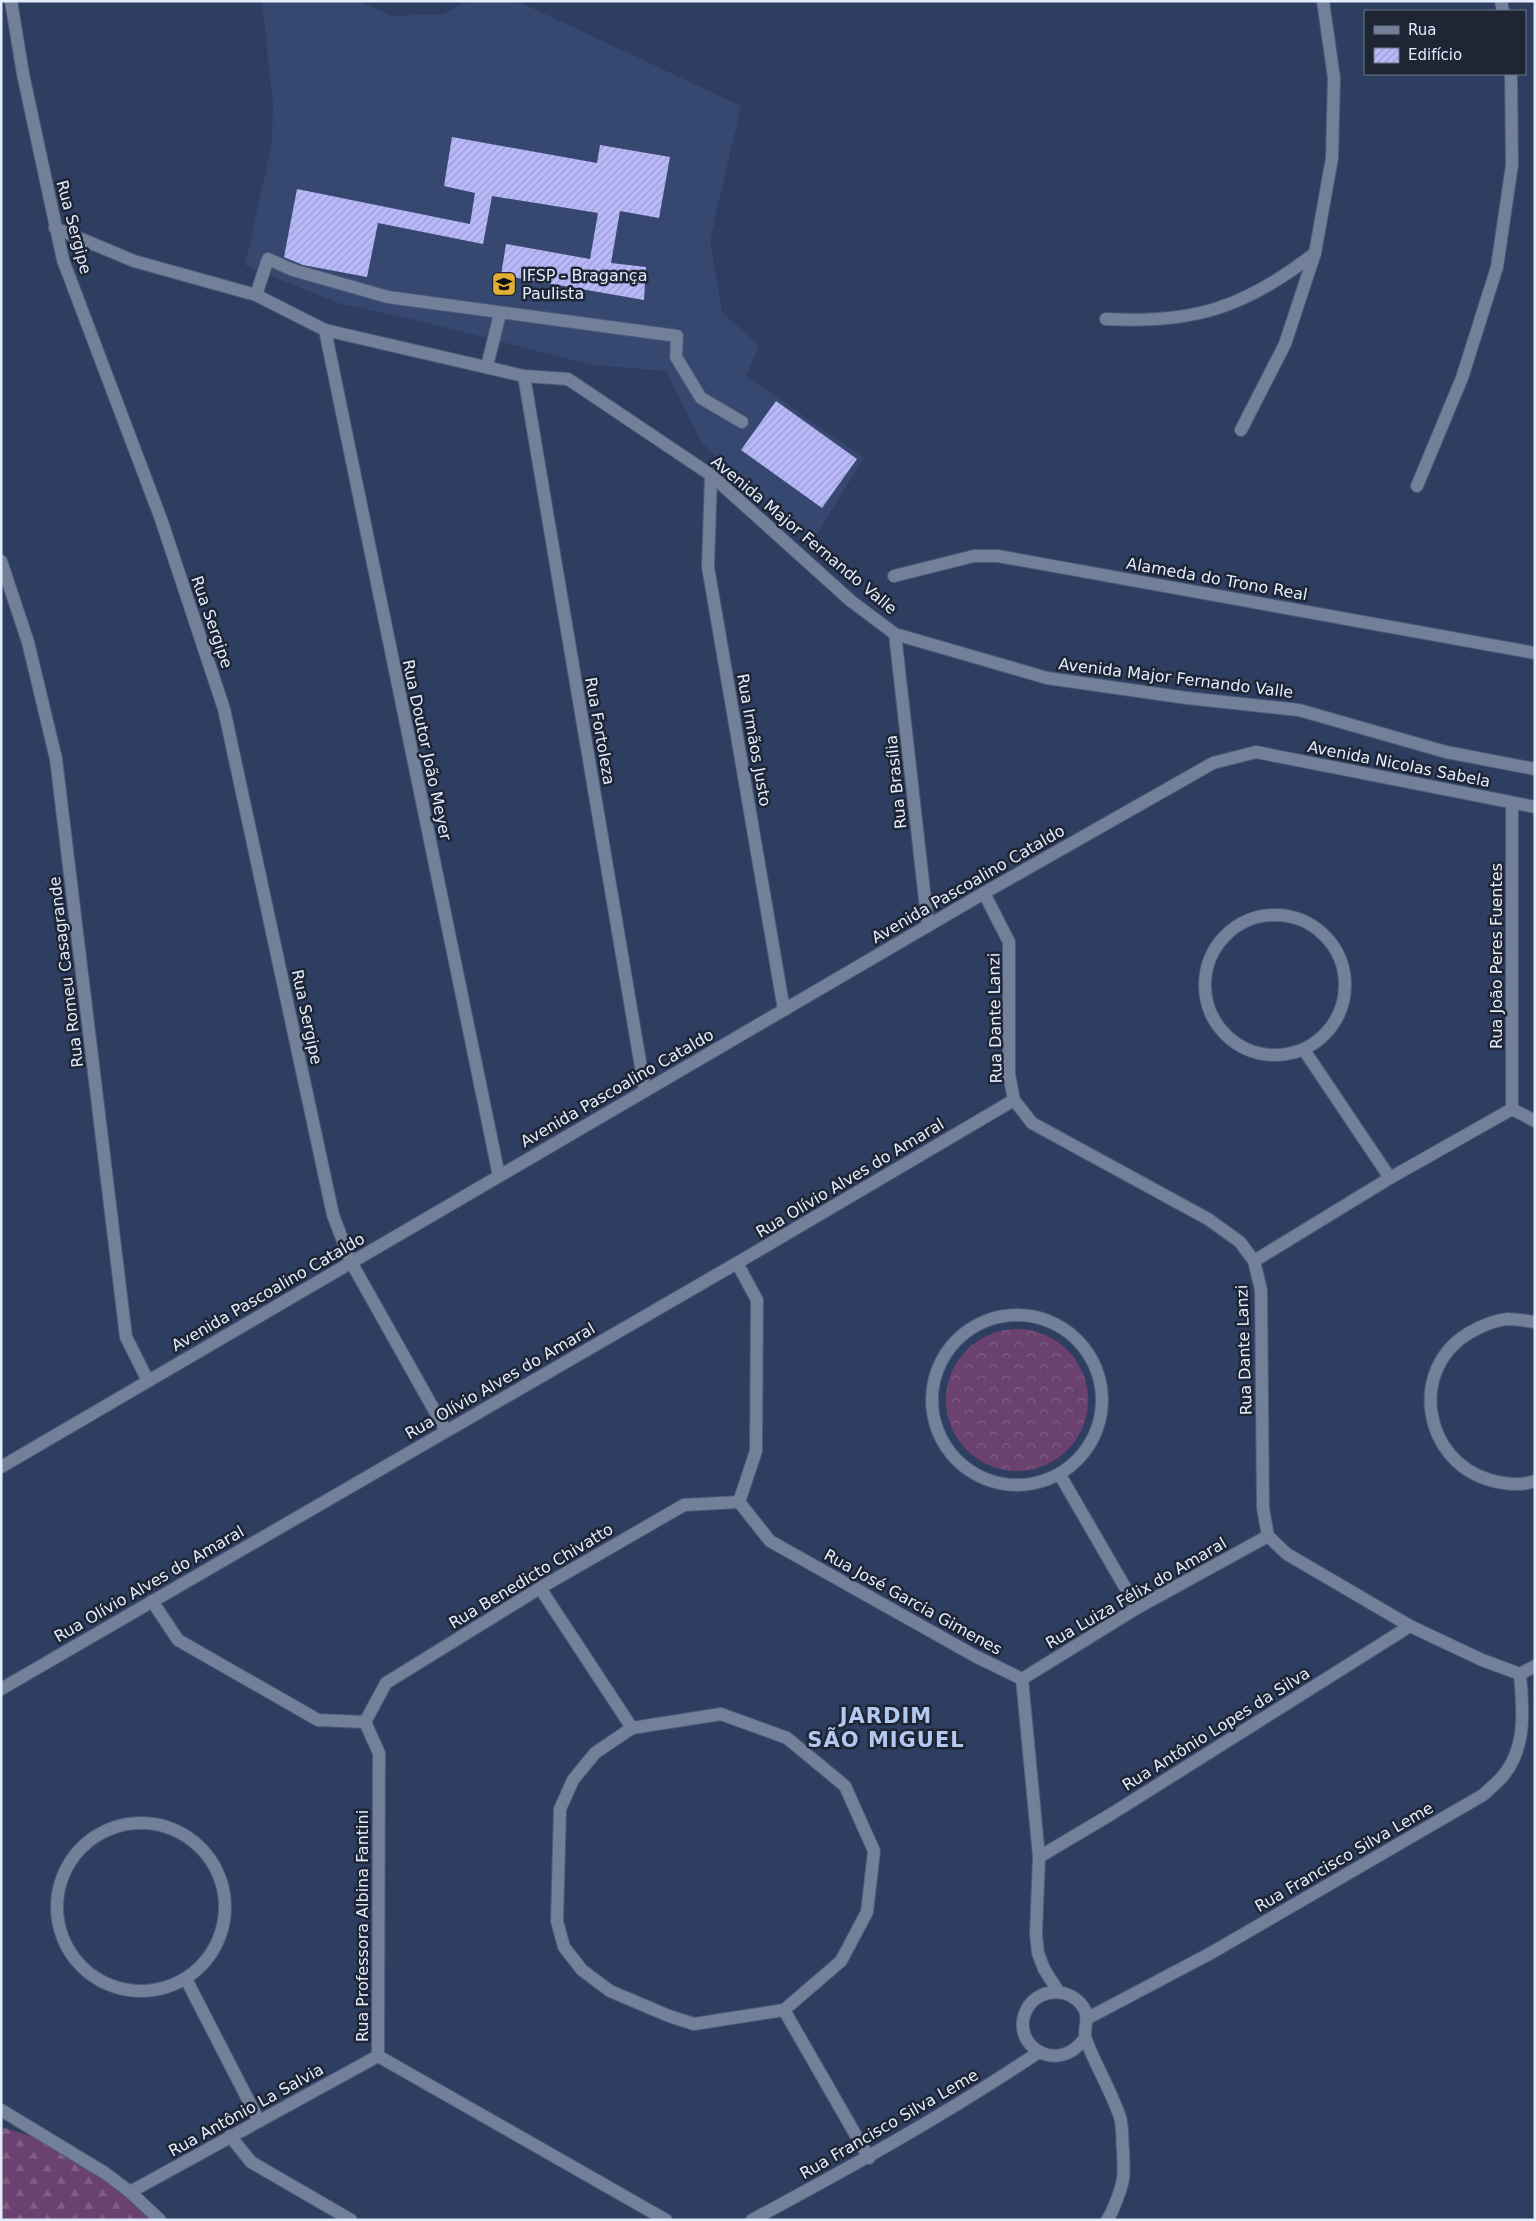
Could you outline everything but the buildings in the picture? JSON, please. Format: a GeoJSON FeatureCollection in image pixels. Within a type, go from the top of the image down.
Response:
{"type":"FeatureCollection","features":[{"type":"Feature","properties":{"kind":"street","name":"Rua Sergipe"},"geometry":{"type":"LineString","coordinates":[[11,1],[23,74],[63,260],[161,518],[224,709],[333,1215],[351,1262],[446,1431]]}},
{"type":"Feature","properties":{"kind":"street"},"geometry":{"type":"LineString","coordinates":[[1241,430],[1285,344],[1315,253],[1332,158],[1334,78],[1323,1]]}},
{"type":"Feature","properties":{"kind":"street"},"geometry":{"type":"LineString","coordinates":[[1417,486],[1462,378],[1497,267],[1512,165],[1512,75]]}},
{"type":"Feature","properties":{"kind":"street","name":"Avenida Major Fernando Valle"},"geometry":{"type":"LineString","coordinates":[[55,228],[134,261],[256,295],[325,330],[524,376],[568,379],[711,475],[851,601],[895,634],[1047,678],[1187,698],[1299,710],[1446,752],[1535,769]]}},
{"type":"Feature","properties":{"kind":"street"},"geometry":{"type":"LineString","coordinates":[[1106,318],[1153,320],[1181,318],[1218,309],[1253,296],[1286,276],[1315,253]]}},
{"type":"Feature","properties":{"kind":"street"},"geometry":{"type":"LineString","coordinates":[[256,295],[268,259],[302,272],[388,297],[500,314],[677,336],[676,357],[701,398],[742,422]]}},
{"type":"Feature","properties":{"kind":"street"},"geometry":{"type":"LineString","coordinates":[[487,366],[500,314]]}},
{"type":"Feature","properties":{"kind":"street","name":"Rua Doutor João Meyer"},"geometry":{"type":"LineString","coordinates":[[325,330],[499,1176]]}},
{"type":"Feature","properties":{"kind":"street","name":"Rua Fortoleza"},"geometry":{"type":"LineString","coordinates":[[524,376],[645,1091]]}},
{"type":"Feature","properties":{"kind":"street","name":"Rua Irmãos Justo"},"geometry":{"type":"LineString","coordinates":[[711,475],[708,567],[784,1010]]}},
{"type":"Feature","properties":{"kind":"street","name":"Alameda do Trono Real"},"geometry":{"type":"LineString","coordinates":[[894,576],[974,556],[998,556],[1535,653]]}},
{"type":"Feature","properties":{"kind":"street","name":"Rua Romeu Casagrande"},"geometry":{"type":"LineString","coordinates":[[1,561],[28,642],[56,760],[126,1337],[148,1381]]}},
{"type":"Feature","properties":{"kind":"street","name":"Rua Brasília"},"geometry":{"type":"LineString","coordinates":[[895,634],[928,926]]}},
{"type":"Feature","properties":{"kind":"street","name":"Avenida Pascoalino Cataldo"},"geometry":{"type":"LineString","coordinates":[[1,1467],[984,893],[1213,763],[1256,752]]}},
{"type":"Feature","properties":{"kind":"street","name":"Avenida Nicolas Sabela"},"geometry":{"type":"LineString","coordinates":[[1256,752],[1535,807]]}},
{"type":"Feature","properties":{"kind":"street","name":"Rua João Peres Fuentes"},"geometry":{"type":"LineString","coordinates":[[1512,803],[1512,1109]]}},
{"type":"Feature","properties":{"kind":"street","name":"Rua Dante Lanzi"},"geometry":{"type":"LineString","coordinates":[[984,893],[1009,942],[1009,1074],[1014,1100],[1032,1123],[1208,1219],[1240,1242],[1254,1261],[1261,1290],[1263,1508],[1268,1536]]}},
{"type":"Feature","properties":{"kind":"street"},"geometry":{"type":"LineString","coordinates":[[1277,914],[1300,919],[1321,931],[1336,949],[1345,972],[1345,996],[1338,1018],[1324,1037],[1304,1050],[1282,1056],[1259,1054],[1238,1045],[1220,1030],[1209,1010],[1204,988],[1207,965],[1217,944],[1233,928],[1254,918],[1277,914]]}},
{"type":"Feature","properties":{"kind":"street"},"geometry":{"type":"LineString","coordinates":[[1304,1050],[1390,1178]]}},
{"type":"Feature","properties":{"kind":"street","name":"Rua Olívio Alves do Amaral"},"geometry":{"type":"LineString","coordinates":[[1,1689],[737,1263],[1014,1100]]}},
{"type":"Feature","properties":{"kind":"street"},"geometry":{"type":"LineString","coordinates":[[1254,1261],[1390,1178],[1512,1109],[1535,1121]]}},
{"type":"Feature","properties":{"kind":"street"},"geometry":{"type":"LineString","coordinates":[[737,1263],[757,1300],[756,1451],[739,1502]]}},
{"type":"Feature","properties":{"kind":"street"},"geometry":{"type":"LineString","coordinates":[[1014,1314],[1042,1318],[1068,1331],[1087,1352],[1100,1377],[1103,1405],[1097,1433],[1082,1457],[1060,1475],[1034,1485],[1005,1486],[978,1477],[955,1460],[939,1437],[931,1410],[933,1382],[943,1355],[962,1334],[986,1320],[1014,1314]]}},
{"type":"Feature","properties":{"kind":"street"},"geometry":{"type":"LineString","coordinates":[[1535,1322],[1508,1319],[1481,1325],[1458,1339],[1441,1360],[1431,1386],[1431,1413],[1439,1439],[1455,1461],[1477,1476],[1504,1484],[1535,1481]]}},
{"type":"Feature","properties":{"kind":"street"},"geometry":{"type":"LineString","coordinates":[[1060,1475],[1136,1608]]}},
{"type":"Feature","properties":{"kind":"street","name":"Rua Benedicto Chivatto"},"geometry":{"type":"LineString","coordinates":[[365,1722],[386,1683],[540,1588],[684,1505],[739,1502]]}},
{"type":"Feature","properties":{"kind":"street","name":"Rua José Garcia Gimenes"},"geometry":{"type":"LineString","coordinates":[[739,1502],[770,1541],[975,1656],[1022,1679]]}},
{"type":"Feature","properties":{"kind":"street"},"geometry":{"type":"LineString","coordinates":[[1268,1536],[1287,1554],[1410,1626],[1482,1660],[1520,1674],[1535,1666]]}},
{"type":"Feature","properties":{"kind":"street","name":"Rua Luiza Félix do Amaral"},"geometry":{"type":"LineString","coordinates":[[1022,1679],[1136,1608],[1268,1536]]}},
{"type":"Feature","properties":{"kind":"street"},"geometry":{"type":"LineString","coordinates":[[540,1588],[632,1728]]}},
{"type":"Feature","properties":{"kind":"street"},"geometry":{"type":"LineString","coordinates":[[152,1601],[178,1640],[318,1720],[365,1722]]}},
{"type":"Feature","properties":{"kind":"street","name":"Rua Antônio Lopes da Silva"},"geometry":{"type":"LineString","coordinates":[[1039,1857],[1114,1813],[1410,1626]]}},
{"type":"Feature","properties":{"kind":"street","name":"Rua Francisco Silva Leme"},"geometry":{"type":"LineString","coordinates":[[1088,2018],[1211,1953],[1483,1795],[1504,1775],[1518,1749],[1524,1714],[1520,1674]]}},
{"type":"Feature","properties":{"kind":"street"},"geometry":{"type":"LineString","coordinates":[[1022,1679],[1039,1857],[1036,1934],[1038,1953],[1044,1969],[1058,1992]]}},
{"type":"Feature","properties":{"kind":"street"},"geometry":{"type":"LineString","coordinates":[[721,1714],[787,1738],[845,1786],[874,1851],[867,1912],[841,1961],[784,2010],[694,2024],[610,1991],[582,1970],[564,1947],[558,1921],[560,1809],[573,1780],[595,1753],[632,1728],[721,1714]]}},
{"type":"Feature","properties":{"kind":"street","name":"Rua Professora Albina Fantini"},"geometry":{"type":"LineString","coordinates":[[365,1722],[379,1753],[378,2056],[666,2220]]}},
{"type":"Feature","properties":{"kind":"street"},"geometry":{"type":"LineString","coordinates":[[142,1822],[169,1826],[193,1840],[211,1860],[223,1884],[226,1911],[220,1938],[216,1946],[207,1961],[186,1979],[160,1990],[131,1991],[103,1983],[80,1966],[69,1950],[64,1942],[56,1914],[58,1886],[70,1860],[90,1839],[115,1826],[142,1822]]}},
{"type":"Feature","properties":{"kind":"street"},"geometry":{"type":"LineString","coordinates":[[186,1979],[259,2121]]}},
{"type":"Feature","properties":{"kind":"street"},"geometry":{"type":"LineString","coordinates":[[1058,1992],[1072,1996],[1082,2005],[1088,2018],[1085,2038],[1077,2049],[1065,2056],[1052,2056],[1039,2052],[1028,2042],[1023,2028],[1024,2014],[1032,2002],[1044,1994],[1058,1992]]}},
{"type":"Feature","properties":{"kind":"street"},"geometry":{"type":"LineString","coordinates":[[784,2010],[869,2158]]}},
{"type":"Feature","properties":{"kind":"street"},"geometry":{"type":"LineString","coordinates":[[1085,2038],[1120,2119],[1125,2179],[1107,2220]]}},
{"type":"Feature","properties":{"kind":"street","name":"Rua Francisco Silva Leme"},"geometry":{"type":"LineString","coordinates":[[752,2220],[869,2158],[972,2097],[1039,2052]]}},
{"type":"Feature","properties":{"kind":"street","name":"Rua Antônio La Salvia"},"geometry":{"type":"LineString","coordinates":[[130,2192],[378,2056]]}},
{"type":"Feature","properties":{"kind":"street"},"geometry":{"type":"LineString","coordinates":[[1,2110],[105,2174],[130,2192],[160,2220]]}},
{"type":"Feature","properties":{"kind":"street"},"geometry":{"type":"LineString","coordinates":[[230,2136],[251,2162],[351,2220]]}},
{"type":"Feature","properties":{"kind":"shaded area","name":"IFSP - Bragança Paulista"},"geometry":{"type":"Polygon","coordinates":[[[262,1],[358,1],[392,16],[444,14],[466,1],[517,1],[741,106],[710,240],[722,312],[759,346],[746,376],[864,458],[813,540],[702,443],[666,371],[593,365],[416,320],[338,303],[245,265],[272,143],[273,105],[262,1]]]}},
{"type":"Feature","properties":{"kind":"green space"},"geometry":{"type":"Polygon","coordinates":[[[1017,1329],[1044,1335],[1056,1341],[1067,1350],[1076,1361],[1082,1373],[1088,1400],[1082,1427],[1076,1439],[1067,1450],[1056,1459],[1044,1465],[1017,1471],[990,1465],[978,1459],[967,1450],[958,1439],[952,1427],[946,1400],[952,1373],[958,1361],[967,1350],[978,1341],[990,1335],[1017,1329]]]}},
{"type":"Feature","properties":{"kind":"green space"},"geometry":{"type":"Polygon","coordinates":[[[1,2127],[38,2138],[95,2173],[160,2220],[1,2220],[1,2127]]]}},
{"type":"Feature","properties":{"kind":"place","name":"IFSP - Bragança Paulista"},"geometry":{"type":"Point","coordinates":[504,284]}},
{"type":"Feature","properties":{"kind":"district","name":"JARDIM SÃO MIGUEL"},"geometry":{"type":"Point","coordinates":[886,1728]}}]}
